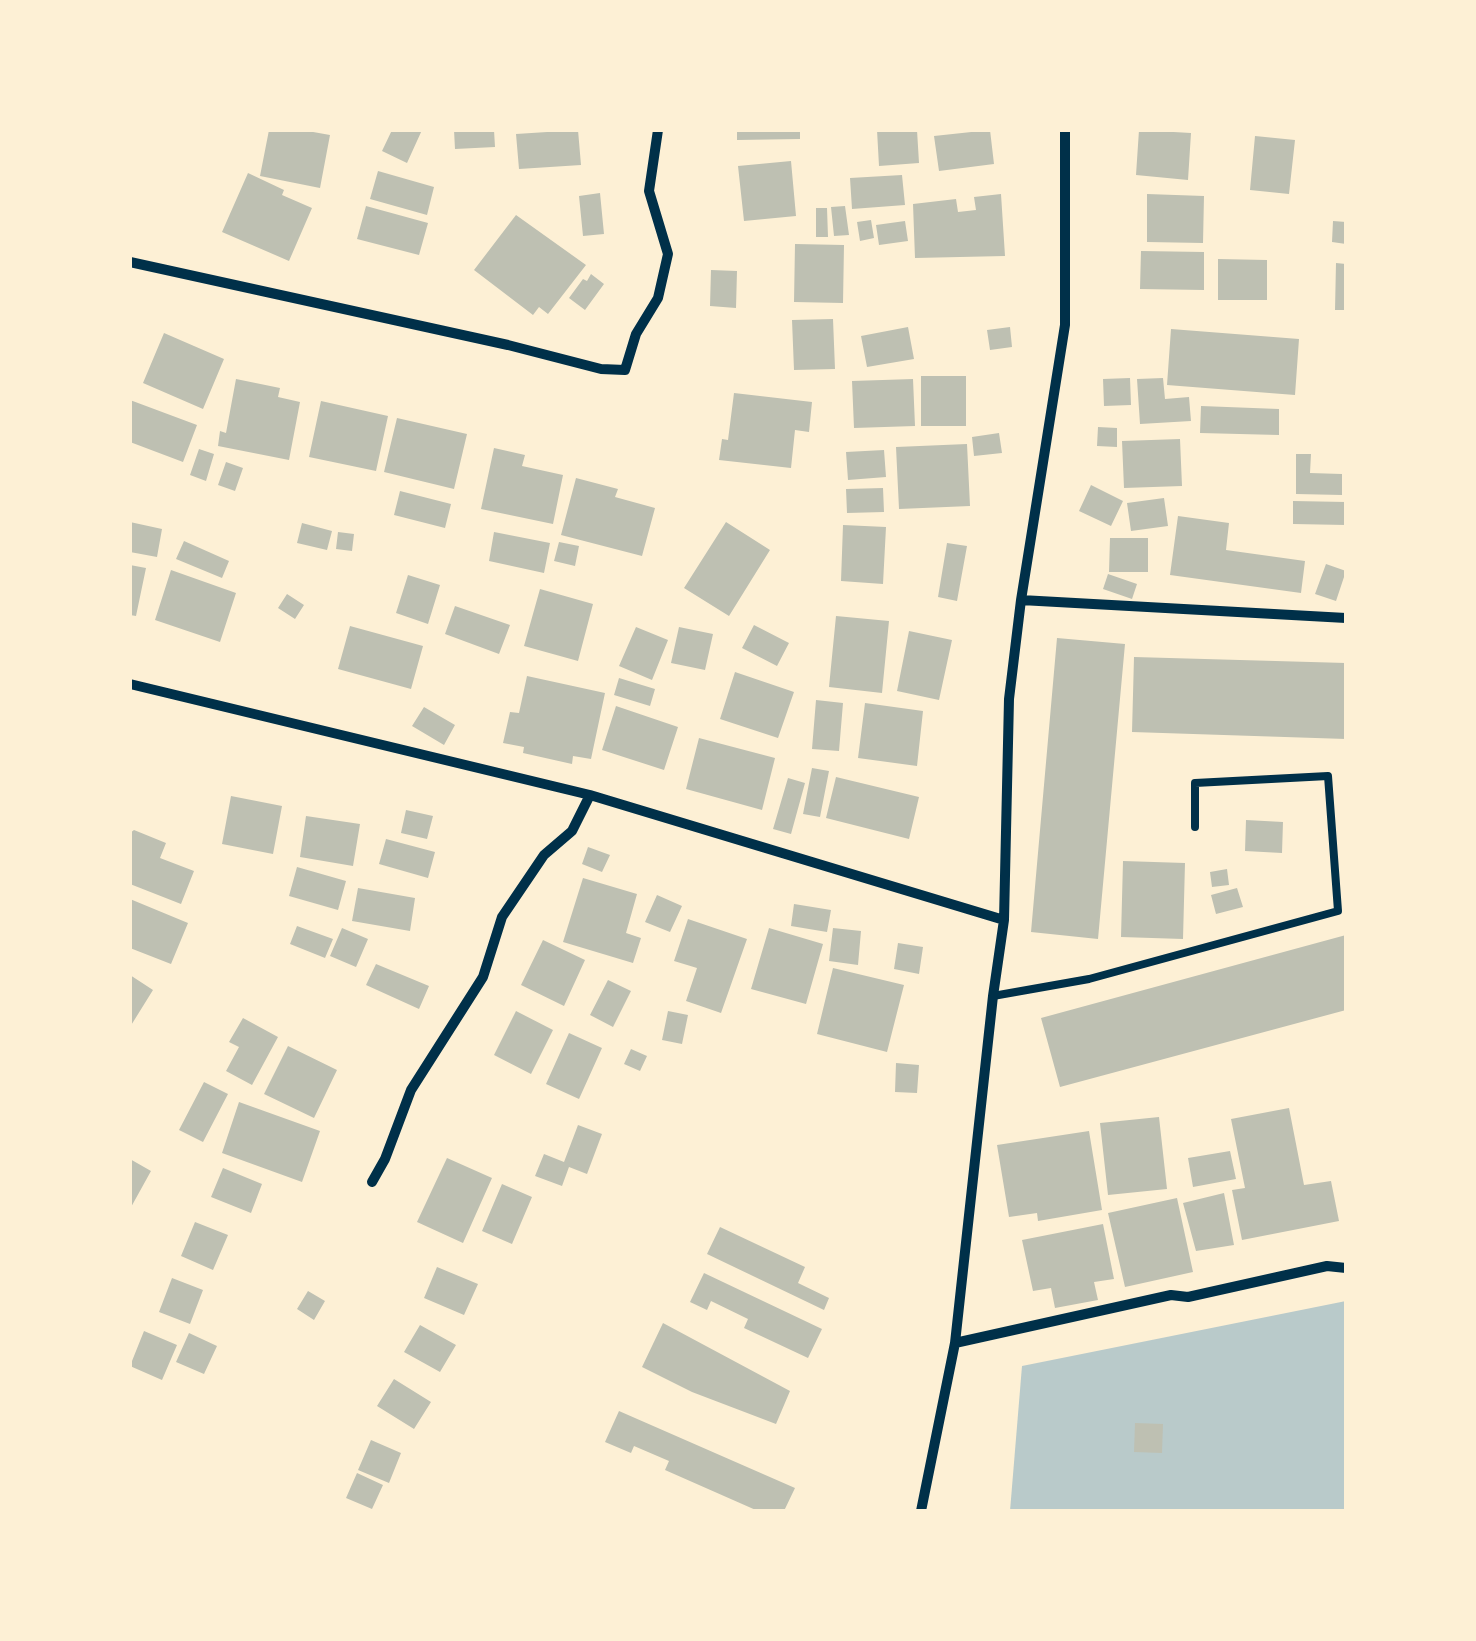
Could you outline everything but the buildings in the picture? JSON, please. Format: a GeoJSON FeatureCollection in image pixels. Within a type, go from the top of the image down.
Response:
{"type":"FeatureCollection","features":[{"type":"Feature","properties":{"kind":"street"},"geometry":{"type":"LineString","coordinates":[[130,262],[508,345],[601,370],[625,370],[636,334],[658,298],[668,254],[649,191],[658,130]]}},
{"type":"Feature","properties":{"kind":"street"},"geometry":{"type":"LineString","coordinates":[[920,1511],[955,1342],[992,996],[1004,920],[1009,699],[1065,325],[1065,130]]}},
{"type":"Feature","properties":{"kind":"street"},"geometry":{"type":"LineString","coordinates":[[1021,600],[1346,618]]}},
{"type":"Feature","properties":{"kind":"street"},"geometry":{"type":"LineString","coordinates":[[130,685],[590,795],[1004,920]]}},
{"type":"Feature","properties":{"kind":"street"},"geometry":{"type":"LineString","coordinates":[[372,1182],[411,1090],[482,976],[502,918],[544,856],[572,831],[590,795]]}},
{"type":"Feature","properties":{"kind":"street"},"geometry":{"type":"LineString","coordinates":[[955,1342],[1171,1295],[1188,1296],[1327,1266],[1346,1268]]}},
{"type":"Feature","properties":{"kind":"lane"},"geometry":{"type":"LineString","coordinates":[[992,996],[1089,978],[1338,911],[1328,776],[1196,783],[1196,827]]}},
{"type":"Feature","properties":{"kind":"shaded area"},"geometry":{"type":"Polygon","coordinates":[[[1346,1301],[1346,1511],[1010,1511],[1022,1366],[1346,1301]]]}}]}
